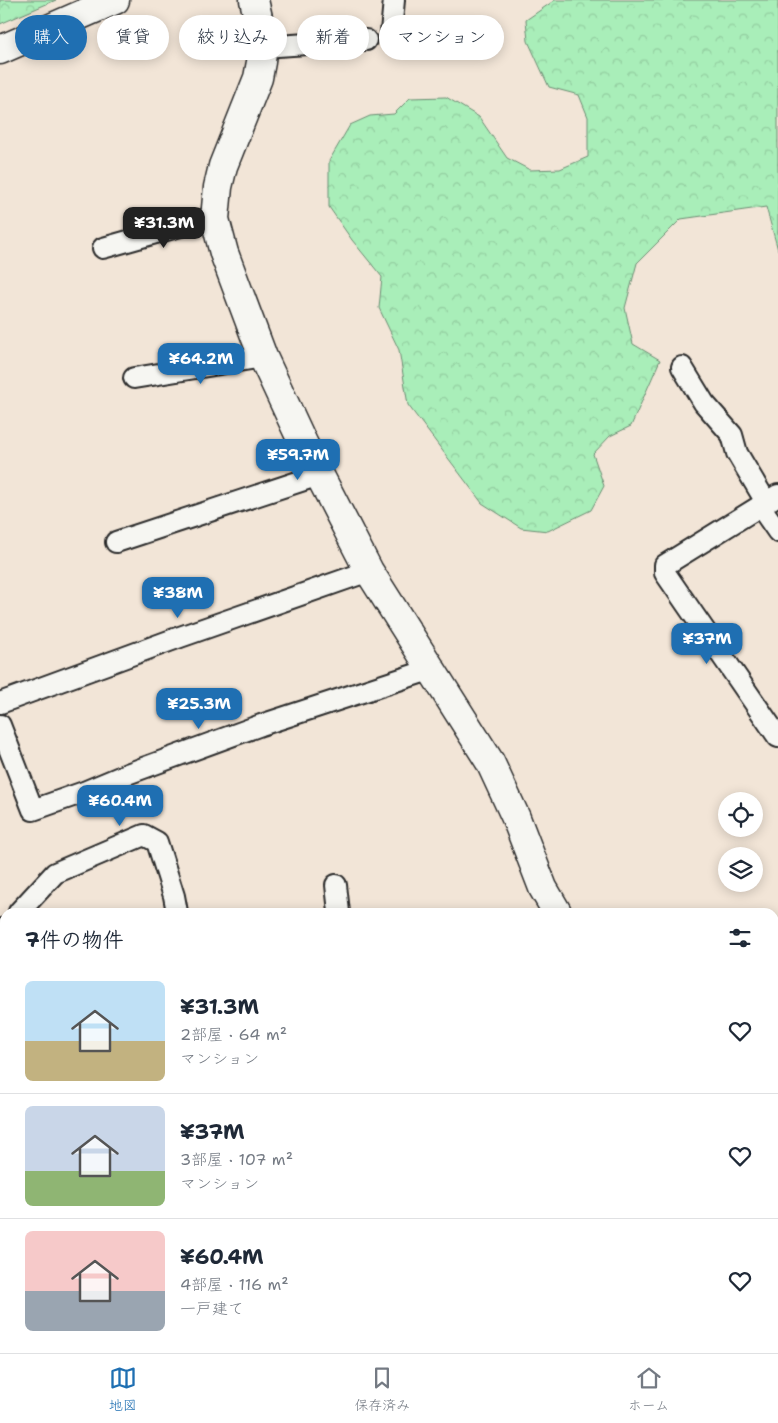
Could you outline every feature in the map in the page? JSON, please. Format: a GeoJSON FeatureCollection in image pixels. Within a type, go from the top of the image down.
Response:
{"type":"FeatureCollection","features":[{"type":"Feature","properties":{"kind":"street"},"geometry":{"type":"LineString","coordinates":[[0,50],[115,0]]}},
{"type":"Feature","properties":{"kind":"street"},"geometry":{"type":"LineString","coordinates":[[254,0],[258,15]]}},
{"type":"Feature","properties":{"kind":"street"},"geometry":{"type":"LineString","coordinates":[[393,15],[394,0]]}},
{"type":"Feature","properties":{"kind":"street"},"geometry":{"type":"LineString","coordinates":[[260,60],[258,78],[223,166],[218,186],[217,228],[224,253],[262,357],[302,443],[369,571],[490,762],[516,818],[543,888],[555,908]]}},
{"type":"Feature","properties":{"kind":"street"},"geometry":{"type":"LineString","coordinates":[[103,248],[216,216]]}},
{"type":"Feature","properties":{"kind":"street"},"geometry":{"type":"LineString","coordinates":[[134,378],[262,357]]}},
{"type":"Feature","properties":{"kind":"street"},"geometry":{"type":"LineString","coordinates":[[682,367],[704,403],[732,435],[737,453],[768,501],[778,532]]}},
{"type":"Feature","properties":{"kind":"street"},"geometry":{"type":"LineString","coordinates":[[116,542],[319,475]]}},
{"type":"Feature","properties":{"kind":"street"},"geometry":{"type":"LineString","coordinates":[[768,501],[665,565],[665,573],[778,736]]}},
{"type":"Feature","properties":{"kind":"street"},"geometry":{"type":"LineString","coordinates":[[0,703],[180,637],[369,571]]}},
{"type":"Feature","properties":{"kind":"street"},"geometry":{"type":"LineString","coordinates":[[0,724],[33,810],[261,726],[432,669]]}},
{"type":"Feature","properties":{"kind":"street"},"geometry":{"type":"LineString","coordinates":[[23,908],[55,873],[144,835],[157,842],[176,908]]}},
{"type":"Feature","properties":{"kind":"street"},"geometry":{"type":"LineString","coordinates":[[336,885],[339,908]]}},
{"type":"Feature","properties":{"kind":"green space"},"geometry":{"type":"Polygon","coordinates":[[[0,0],[56,0],[21,15],[15,15],[15,18],[0,24],[0,0]]]}},
{"type":"Feature","properties":{"kind":"green space"},"geometry":{"type":"Polygon","coordinates":[[[555,0],[778,0],[778,250],[766,207],[681,219],[637,263],[625,308],[633,344],[660,360],[631,426],[610,436],[593,454],[604,486],[591,510],[548,531],[521,528],[482,503],[408,405],[399,350],[379,308],[382,277],[352,240],[329,207],[329,161],[350,125],[370,116],[394,114],[410,98],[446,97],[479,117],[507,158],[530,170],[560,169],[588,157],[588,117],[579,95],[549,87],[528,41],[526,20],[555,0]]]}}]}
